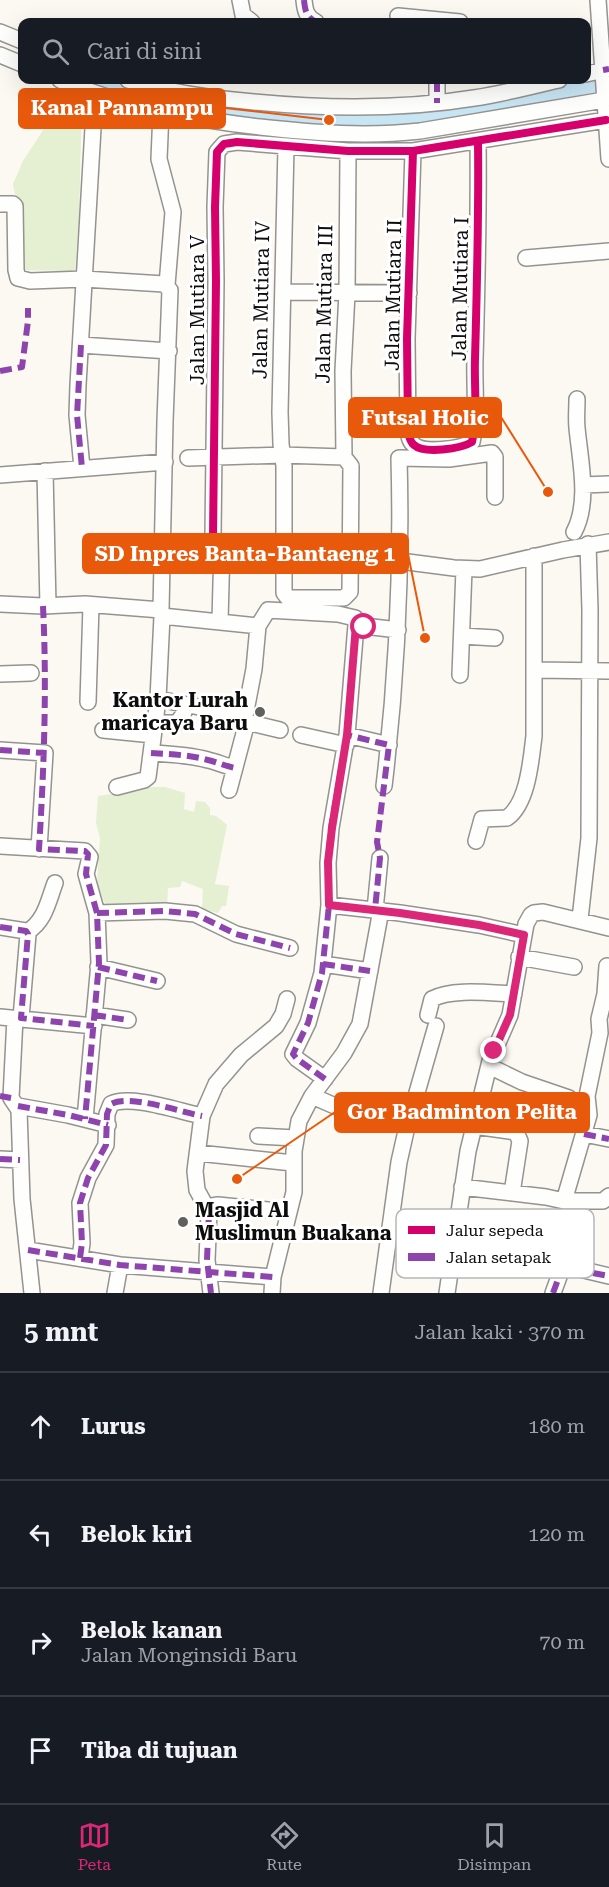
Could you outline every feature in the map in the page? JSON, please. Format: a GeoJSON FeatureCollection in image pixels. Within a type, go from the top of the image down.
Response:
{"type":"FeatureCollection","features":[{"type":"Feature","properties":{"kind":"street"},"geometry":{"type":"LineString","coordinates":[[240,0],[243,15],[247,18]]}},
{"type":"Feature","properties":{"kind":"street"},"geometry":{"type":"LineString","coordinates":[[598,0],[597,30],[605,71],[604,99],[609,159]]}},
{"type":"Feature","properties":{"kind":"street"},"geometry":{"type":"LineString","coordinates":[[398,16],[419,18]]}},
{"type":"Feature","properties":{"kind":"street"},"geometry":{"type":"LineString","coordinates":[[0,32],[18,39]]}},
{"type":"Feature","properties":{"kind":"street"},"geometry":{"type":"LineString","coordinates":[[0,55],[18,62]]}},
{"type":"Feature","properties":{"kind":"street"},"geometry":{"type":"LineString","coordinates":[[70,84],[94,94],[196,119],[336,135],[420,131],[551,111],[604,99]]}},
{"type":"Feature","properties":{"kind":"street"},"geometry":{"type":"LineString","coordinates":[[142,84],[194,96],[290,106],[359,108],[477,98],[542,84]]}},
{"type":"Feature","properties":{"kind":"street"},"geometry":{"type":"LineString","coordinates":[[437,84],[437,103]]}},
{"type":"Feature","properties":{"kind":"street"},"geometry":{"type":"LineString","coordinates":[[82,468],[77,415],[81,345],[79,280],[88,238],[94,94]]}},
{"type":"Feature","properties":{"kind":"street"},"geometry":{"type":"LineString","coordinates":[[117,787],[147,777],[158,699],[162,613],[165,421],[171,293],[167,285],[173,212],[159,159],[161,112]]}},
{"type":"Feature","properties":{"kind":"street"},"geometry":{"type":"LineString","coordinates":[[286,146],[348,151],[413,151],[606,120]]}},
{"type":"Feature","properties":{"kind":"street","name":"Jalan Mutiara I"},"geometry":{"type":"LineString","coordinates":[[473,438],[476,413],[474,388],[478,265],[478,141]]}},
{"type":"Feature","properties":{"kind":"street","name":"Jalan Mutiara V"},"geometry":{"type":"LineString","coordinates":[[213,536],[217,152],[220,147],[231,143],[267,143],[286,146]]}},
{"type":"Feature","properties":{"kind":"street","name":"Jalan Mutiara IV"},"geometry":{"type":"LineString","coordinates":[[286,146],[280,388],[285,596],[288,598],[344,598],[348,596]]}},
{"type":"Feature","properties":{"kind":"street","name":"Jalan Mutiara III"},"geometry":{"type":"LineString","coordinates":[[348,151],[347,293],[343,371],[344,457],[351,466],[350,592],[348,596]]}},
{"type":"Feature","properties":{"kind":"street","name":"Jalan Mutiara II"},"geometry":{"type":"LineString","coordinates":[[413,151],[407,407],[410,439],[412,444],[420,448],[439,449],[469,444],[473,438]]}},
{"type":"Feature","properties":{"kind":"street"},"geometry":{"type":"LineString","coordinates":[[0,204],[15,206],[18,278],[30,281],[79,280],[167,285]]}},
{"type":"Feature","properties":{"kind":"street"},"geometry":{"type":"LineString","coordinates":[[526,258],[609,251]]}},
{"type":"Feature","properties":{"kind":"street"},"geometry":{"type":"LineString","coordinates":[[283,292],[409,293]]}},
{"type":"Feature","properties":{"kind":"street"},"geometry":{"type":"LineString","coordinates":[[81,345],[169,351]]}},
{"type":"Feature","properties":{"kind":"street"},"geometry":{"type":"LineString","coordinates":[[574,532],[579,521],[583,485],[577,425],[577,399]]}},
{"type":"Feature","properties":{"kind":"street"},"geometry":{"type":"LineString","coordinates":[[384,786],[398,630],[399,458],[449,459],[492,453],[495,457],[495,497]]}},
{"type":"Feature","properties":{"kind":"street"},"geometry":{"type":"LineString","coordinates":[[188,458],[282,455],[344,457]]}},
{"type":"Feature","properties":{"kind":"street"},"geometry":{"type":"LineString","coordinates":[[0,475],[165,462]]}},
{"type":"Feature","properties":{"kind":"street"},"geometry":{"type":"LineString","coordinates":[[45,471],[48,606]]}},
{"type":"Feature","properties":{"kind":"street"},"geometry":{"type":"LineString","coordinates":[[583,485],[609,484]]}},
{"type":"Feature","properties":{"kind":"street"},"geometry":{"type":"LineString","coordinates":[[400,561],[480,569],[588,544],[609,542]]}},
{"type":"Feature","properties":{"kind":"street"},"geometry":{"type":"LineString","coordinates":[[162,544],[222,546],[220,621]]}},
{"type":"Feature","properties":{"kind":"street"},"geometry":{"type":"LineString","coordinates":[[580,919],[589,838],[588,544]]}},
{"type":"Feature","properties":{"kind":"street"},"geometry":{"type":"LineString","coordinates":[[476,841],[480,820],[488,817],[507,818],[516,808],[525,787],[534,736],[534,556]]}},
{"type":"Feature","properties":{"kind":"street"},"geometry":{"type":"LineString","coordinates":[[460,675],[464,569]]}},
{"type":"Feature","properties":{"kind":"street"},"geometry":{"type":"LineString","coordinates":[[0,604],[91,605],[258,626]]}},
{"type":"Feature","properties":{"kind":"street"},"geometry":{"type":"LineString","coordinates":[[88,702],[91,605]]}},
{"type":"Feature","properties":{"kind":"street"},"geometry":{"type":"LineString","coordinates":[[228,790],[246,719],[258,626],[268,610],[338,614],[355,618],[346,740],[328,862],[329,905],[323,964],[308,1023],[293,1054],[325,1079]]}},
{"type":"Feature","properties":{"kind":"street"},"geometry":{"type":"LineString","coordinates":[[356,625],[398,630]]}},
{"type":"Feature","properties":{"kind":"street"},"geometry":{"type":"LineString","coordinates":[[462,636],[495,638]]}},
{"type":"Feature","properties":{"kind":"street"},"geometry":{"type":"LineString","coordinates":[[534,670],[609,671]]}},
{"type":"Feature","properties":{"kind":"street"},"geometry":{"type":"LineString","coordinates":[[0,674],[31,673]]}},
{"type":"Feature","properties":{"kind":"street"},"geometry":{"type":"LineString","coordinates":[[158,699],[246,719],[280,730]]}},
{"type":"Feature","properties":{"kind":"street"},"geometry":{"type":"LineString","coordinates":[[103,730],[154,729],[177,723],[183,716],[186,705]]}},
{"type":"Feature","properties":{"kind":"street"},"geometry":{"type":"LineString","coordinates":[[301,735],[389,745]]}},
{"type":"Feature","properties":{"kind":"street"},"geometry":{"type":"LineString","coordinates":[[0,750],[45,753],[39,849]]}},
{"type":"Feature","properties":{"kind":"street"},"geometry":{"type":"LineString","coordinates":[[151,753],[186,755],[235,768]]}},
{"type":"Feature","properties":{"kind":"street"},"geometry":{"type":"LineString","coordinates":[[0,846],[85,851],[88,854],[87,880],[97,913],[98,968],[86,1119]]}},
{"type":"Feature","properties":{"kind":"street"},"geometry":{"type":"LineString","coordinates":[[272,1293],[273,1277],[294,1192],[293,1163],[299,1121],[312,1096],[344,1053],[360,1024],[368,990],[378,910],[380,858]]}},
{"type":"Feature","properties":{"kind":"street"},"geometry":{"type":"LineString","coordinates":[[0,927],[27,932],[37,926],[44,915],[55,883]]}},
{"type":"Feature","properties":{"kind":"street"},"geometry":{"type":"LineString","coordinates":[[329,905],[479,925],[524,935]]}},
{"type":"Feature","properties":{"kind":"street"},"geometry":{"type":"LineString","coordinates":[[97,913],[165,910],[195,914],[236,934],[290,948]]}},
{"type":"Feature","properties":{"kind":"street"},"geometry":{"type":"LineString","coordinates":[[459,1209],[474,1126],[489,1066],[510,1015],[528,918],[534,913],[543,912],[580,919],[609,928]]}},
{"type":"Feature","properties":{"kind":"street"},"geometry":{"type":"LineString","coordinates":[[27,932],[12,1017],[10,1100],[20,1160],[32,1293]]}},
{"type":"Feature","properties":{"kind":"street"},"geometry":{"type":"LineString","coordinates":[[519,957],[574,967]]}},
{"type":"Feature","properties":{"kind":"street"},"geometry":{"type":"LineString","coordinates":[[323,964],[370,971]]}},
{"type":"Feature","properties":{"kind":"street"},"geometry":{"type":"LineString","coordinates":[[564,1201],[590,1108],[587,1096],[600,1033],[599,1019],[605,994],[607,966]]}},
{"type":"Feature","properties":{"kind":"street"},"geometry":{"type":"LineString","coordinates":[[98,968],[157,981]]}},
{"type":"Feature","properties":{"kind":"street"},"geometry":{"type":"LineString","coordinates":[[381,1293],[399,1162],[432,1020],[432,999],[441,994],[474,992],[514,994]]}},
{"type":"Feature","properties":{"kind":"street"},"geometry":{"type":"LineString","coordinates":[[211,1293],[207,1260],[209,1212],[197,1190],[195,1171],[202,1116],[216,1084],[241,1055],[276,1026],[283,1014],[287,999]]}},
{"type":"Feature","properties":{"kind":"street"},"geometry":{"type":"LineString","coordinates":[[12,1017],[94,1021],[128,1020]]}},
{"type":"Feature","properties":{"kind":"street"},"geometry":{"type":"LineString","coordinates":[[489,1066],[522,1082],[569,1098]]}},
{"type":"Feature","properties":{"kind":"street"},"geometry":{"type":"LineString","coordinates":[[312,1096],[374,1123]]}},
{"type":"Feature","properties":{"kind":"street"},"geometry":{"type":"LineString","coordinates":[[10,1100],[108,1125]]}},
{"type":"Feature","properties":{"kind":"street"},"geometry":{"type":"LineString","coordinates":[[80,1258],[82,1232],[80,1203],[88,1178],[106,1145],[109,1107],[116,1102],[157,1105],[202,1116]]}},
{"type":"Feature","properties":{"kind":"street"},"geometry":{"type":"LineString","coordinates":[[474,1126],[516,1132],[519,1135],[512,1193]]}},
{"type":"Feature","properties":{"kind":"street"},"geometry":{"type":"LineString","coordinates":[[584,1134],[609,1139]]}},
{"type":"Feature","properties":{"kind":"street"},"geometry":{"type":"LineString","coordinates":[[258,1136],[295,1138]]}},
{"type":"Feature","properties":{"kind":"street"},"geometry":{"type":"LineString","coordinates":[[198,1153],[293,1163]]}},
{"type":"Feature","properties":{"kind":"street"},"geometry":{"type":"LineString","coordinates":[[0,1159],[20,1160]]}},
{"type":"Feature","properties":{"kind":"street"},"geometry":{"type":"LineString","coordinates":[[462,1187],[564,1201],[603,1201],[609,1196]]}},
{"type":"Feature","properties":{"kind":"street"},"geometry":{"type":"LineString","coordinates":[[206,1206],[218,1205],[288,1212]]}},
{"type":"Feature","properties":{"kind":"street"},"geometry":{"type":"LineString","coordinates":[[28,1250],[120,1265],[273,1277]]}},
{"type":"Feature","properties":{"kind":"street"},"geometry":{"type":"LineString","coordinates":[[115,1293],[120,1265]]}},
{"type":"Feature","properties":{"kind":"street"},"geometry":{"type":"LineString","coordinates":[[594,1271],[609,1275]]}},
{"type":"Feature","properties":{"kind":"street"},"geometry":{"type":"LineString","coordinates":[[447,1293],[449,1278]]}},
{"type":"Feature","properties":{"kind":"street"},"geometry":{"type":"LineString","coordinates":[[553,1293],[558,1278]]}},
{"type":"Feature","properties":{"kind":"green space"},"geometry":{"type":"Polygon","coordinates":[[[51,88],[70,88],[82,98],[75,271],[18,270],[16,200],[13,184],[23,161],[51,118],[51,88]]]}},
{"type":"Feature","properties":{"kind":"green space"},"geometry":{"type":"Polygon","coordinates":[[[142,787],[165,787],[185,793],[184,809],[194,812],[196,801],[205,802],[210,808],[210,815],[216,816],[227,825],[215,884],[229,886],[226,906],[222,906],[218,913],[202,909],[203,889],[182,881],[180,887],[168,888],[167,910],[108,912],[97,883],[100,838],[96,823],[98,796],[142,787]]]}},
{"type":"Feature","properties":{"kind":"water"},"geometry":{"type":"Polygon","coordinates":[[[609,74],[609,90],[415,125],[330,127],[178,110],[87,84],[131,84],[194,100],[298,113],[564,84],[591,84],[591,78],[609,74]]]}},
{"type":"Feature","properties":{"kind":"marked path"},"geometry":{"type":"LineString","coordinates":[[304,0],[310,18]]}},
{"type":"Feature","properties":{"kind":"marked path"},"geometry":{"type":"LineString","coordinates":[[603,70],[609,69]]}},
{"type":"Feature","properties":{"kind":"marked path"},"geometry":{"type":"LineString","coordinates":[[437,84],[437,103]]}},
{"type":"Feature","properties":{"kind":"marked path"},"geometry":{"type":"LineString","coordinates":[[0,371],[22,367],[28,308]]}},
{"type":"Feature","properties":{"kind":"marked path"},"geometry":{"type":"LineString","coordinates":[[81,345],[77,415],[82,468]]}},
{"type":"Feature","properties":{"kind":"marked path"},"geometry":{"type":"LineString","coordinates":[[43,606],[44,728],[39,849],[85,851],[88,854],[86,874],[97,913],[99,963],[85,1119]]}},
{"type":"Feature","properties":{"kind":"marked path"},"geometry":{"type":"LineString","coordinates":[[325,1079],[293,1054],[308,1023],[322,973],[329,905],[328,863],[331,828],[347,735],[389,745],[377,842],[380,858],[375,910]]}},
{"type":"Feature","properties":{"kind":"marked path"},"geometry":{"type":"LineString","coordinates":[[0,750],[45,753]]}},
{"type":"Feature","properties":{"kind":"marked path"},"geometry":{"type":"LineString","coordinates":[[151,753],[194,757],[235,768]]}},
{"type":"Feature","properties":{"kind":"marked path"},"geometry":{"type":"LineString","coordinates":[[329,905],[479,925],[524,935]]}},
{"type":"Feature","properties":{"kind":"marked path"},"geometry":{"type":"LineString","coordinates":[[97,913],[165,911],[195,914],[236,934],[290,948]]}},
{"type":"Feature","properties":{"kind":"marked path"},"geometry":{"type":"LineString","coordinates":[[0,927],[26,931],[28,934],[21,1018],[94,1026]]}},
{"type":"Feature","properties":{"kind":"marked path"},"geometry":{"type":"LineString","coordinates":[[323,964],[370,971]]}},
{"type":"Feature","properties":{"kind":"marked path"},"geometry":{"type":"LineString","coordinates":[[98,967],[157,981]]}},
{"type":"Feature","properties":{"kind":"marked path"},"geometry":{"type":"LineString","coordinates":[[94,1015],[128,1020]]}},
{"type":"Feature","properties":{"kind":"marked path"},"geometry":{"type":"LineString","coordinates":[[0,1096],[11,1098]]}},
{"type":"Feature","properties":{"kind":"marked path"},"geometry":{"type":"LineString","coordinates":[[80,1258],[82,1243],[80,1203],[88,1178],[106,1145],[107,1114],[111,1104],[120,1101],[143,1102],[202,1116]]}},
{"type":"Feature","properties":{"kind":"marked path"},"geometry":{"type":"LineString","coordinates":[[18,1106],[108,1125]]}},
{"type":"Feature","properties":{"kind":"marked path"},"geometry":{"type":"LineString","coordinates":[[584,1134],[609,1139]]}},
{"type":"Feature","properties":{"kind":"marked path"},"geometry":{"type":"LineString","coordinates":[[0,1159],[20,1160]]}},
{"type":"Feature","properties":{"kind":"marked path"},"geometry":{"type":"LineString","coordinates":[[209,1212],[207,1260],[211,1293]]}},
{"type":"Feature","properties":{"kind":"marked path"},"geometry":{"type":"LineString","coordinates":[[28,1250],[120,1265],[273,1277]]}},
{"type":"Feature","properties":{"kind":"marked path"},"geometry":{"type":"LineString","coordinates":[[594,1273],[609,1276]]}},
{"type":"Feature","properties":{"kind":"marked path"},"geometry":{"type":"LineString","coordinates":[[553,1293],[558,1278]]}},
{"type":"Feature","properties":{"kind":"cycle path"},"geometry":{"type":"LineString","coordinates":[[213,536],[215,207],[217,152],[224,144],[237,142],[348,151],[413,151],[606,120]]}},
{"type":"Feature","properties":{"kind":"cycle path"},"geometry":{"type":"LineString","coordinates":[[413,151],[407,339],[408,432],[409,438],[419,448],[443,450],[467,445],[472,442],[474,432],[478,141]]}},
{"type":"Feature","properties":{"kind":"place","name":"Kanal Pannampu"},"geometry":{"type":"Point","coordinates":[329,120]}},
{"type":"Feature","properties":{"kind":"place","name":"Futsal Holic"},"geometry":{"type":"Point","coordinates":[548,492]}},
{"type":"Feature","properties":{"kind":"place","name":"SD Inpres Banta-Bantaeng 1"},"geometry":{"type":"Point","coordinates":[425,638]}},
{"type":"Feature","properties":{"kind":"place","name":"Kantor Lurah maricaya Baru"},"geometry":{"type":"Point","coordinates":[260,712]}},
{"type":"Feature","properties":{"kind":"place","name":"Gor Badminton Pelita"},"geometry":{"type":"Point","coordinates":[237,1179]}},
{"type":"Feature","properties":{"kind":"place","name":"Masjid Al Muslimun Buakana"},"geometry":{"type":"Point","coordinates":[183,1222]}},
{"type":"Feature","properties":{"kind":"route"},"geometry":{"type":"LineString","coordinates":[[364,627],[356,625],[347,735],[328,862],[329,905],[479,925],[524,935],[510,1015],[494,1051]]}}]}
